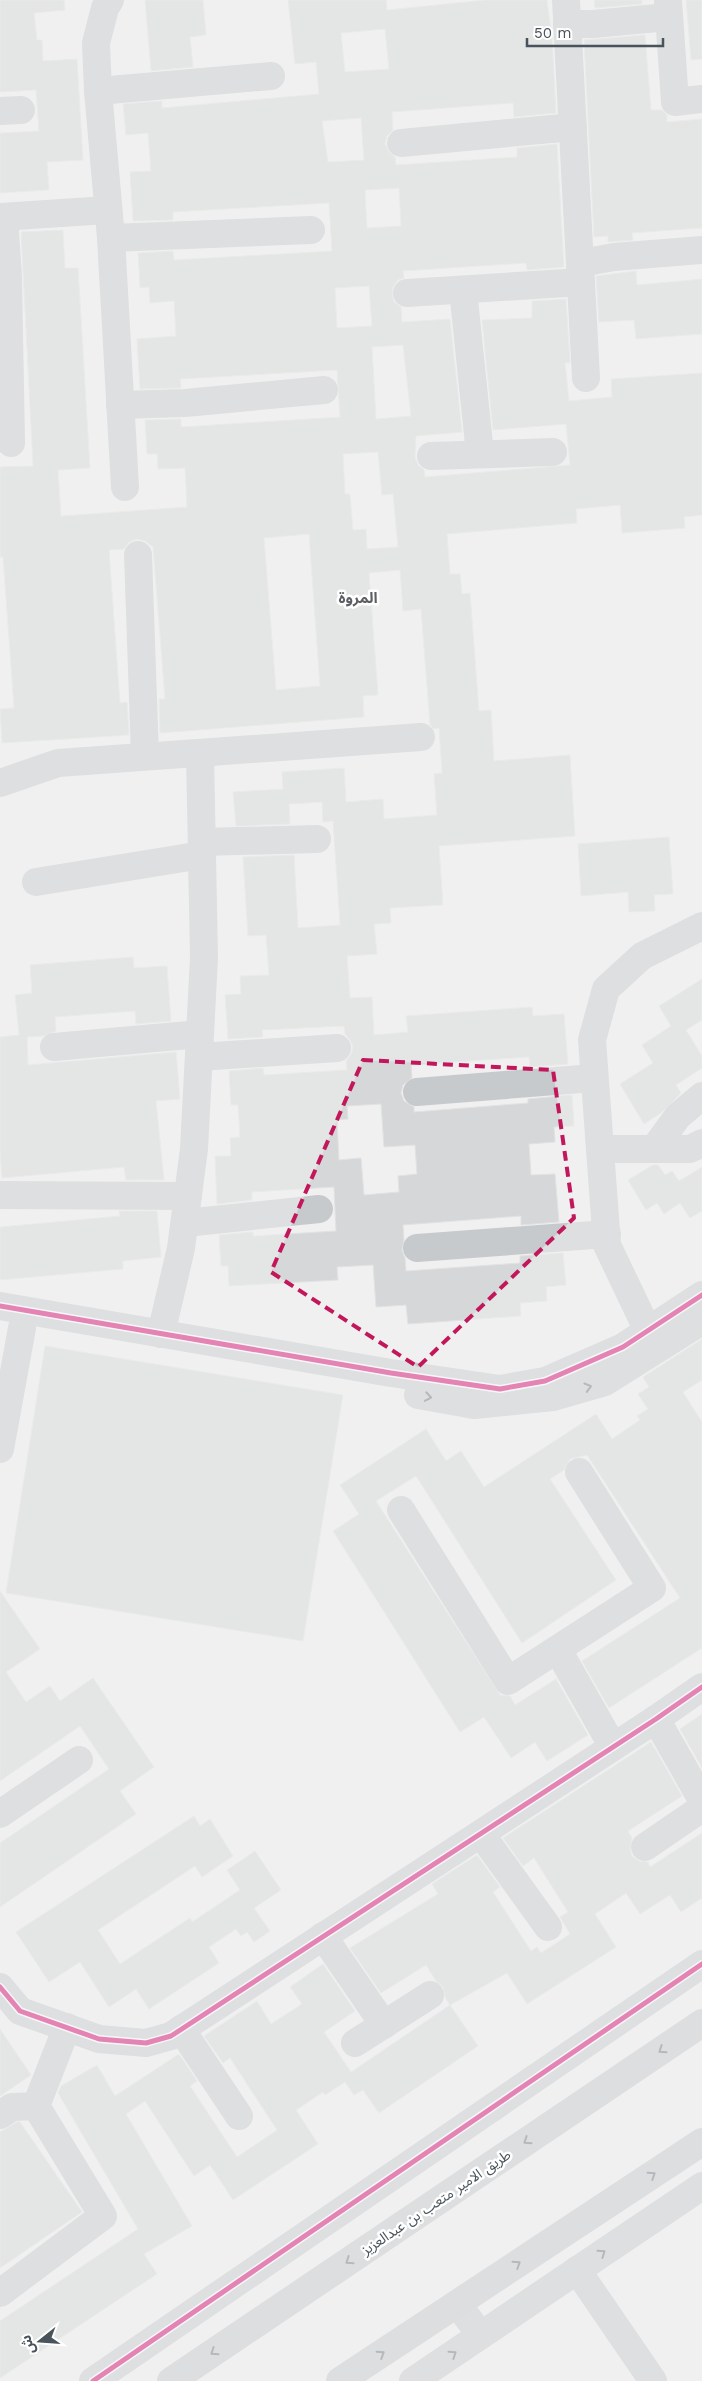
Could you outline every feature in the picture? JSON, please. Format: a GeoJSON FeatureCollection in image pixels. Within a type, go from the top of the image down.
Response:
{"type":"FeatureCollection","features":[{"type":"Feature","properties":{"kind":"main road","name":"طريق الامير متعب بن عبدالعزيز"},"geometry":{"type":"LineString","coordinates":[[171,2381],[702,2023]]}},
{"type":"Feature","properties":{"kind":"main road"},"geometry":{"type":"LineString","coordinates":[[340,2381],[702,2142]]}},
{"type":"Feature","properties":{"kind":"street"},"geometry":{"type":"LineString","coordinates":[[110,0],[105,8],[96,43],[107,210],[111,238],[125,487]]}},
{"type":"Feature","properties":{"kind":"street"},"geometry":{"type":"LineString","coordinates":[[586,378],[567,12],[593,24],[668,9],[675,102],[702,99]]}},
{"type":"Feature","properties":{"kind":"street"},"geometry":{"type":"LineString","coordinates":[[98,91],[271,76]]}},
{"type":"Feature","properties":{"kind":"street"},"geometry":{"type":"LineString","coordinates":[[401,143],[573,127]]}},
{"type":"Feature","properties":{"kind":"street"},"geometry":{"type":"LineString","coordinates":[[11,443],[8,277],[2,217],[107,210]]}},
{"type":"Feature","properties":{"kind":"street"},"geometry":{"type":"LineString","coordinates":[[111,238],[311,230]]}},
{"type":"Feature","properties":{"kind":"street"},"geometry":{"type":"LineString","coordinates":[[407,293],[463,290],[581,273],[614,257],[702,250]]}},
{"type":"Feature","properties":{"kind":"street"},"geometry":{"type":"LineString","coordinates":[[463,290],[480,454]]}},
{"type":"Feature","properties":{"kind":"street"},"geometry":{"type":"LineString","coordinates":[[120,406],[185,403],[324,390]]}},
{"type":"Feature","properties":{"kind":"street"},"geometry":{"type":"LineString","coordinates":[[431,456],[553,452]]}},
{"type":"Feature","properties":{"kind":"street"},"geometry":{"type":"LineString","coordinates":[[138,555],[145,756]]}},
{"type":"Feature","properties":{"kind":"street"},"geometry":{"type":"LineString","coordinates":[[0,783],[58,763],[421,737]]}},
{"type":"Feature","properties":{"kind":"street"},"geometry":{"type":"LineString","coordinates":[[162,1334],[181,1248],[194,1149],[204,958],[200,753]]}},
{"type":"Feature","properties":{"kind":"street"},"geometry":{"type":"LineString","coordinates":[[36,882],[202,848],[317,839]]}},
{"type":"Feature","properties":{"kind":"street"},"geometry":{"type":"LineString","coordinates":[[648,1331],[607,1245],[592,1040],[606,989],[642,956],[702,926]]}},
{"type":"Feature","properties":{"kind":"street"},"geometry":{"type":"LineString","coordinates":[[54,1047],[199,1046],[337,1048]]}},
{"type":"Feature","properties":{"kind":"street"},"geometry":{"type":"LineString","coordinates":[[417,1092],[594,1078]]}},
{"type":"Feature","properties":{"kind":"street"},"geometry":{"type":"LineString","coordinates":[[654,1149],[678,1116],[702,1096]]}},
{"type":"Feature","properties":{"kind":"street"},"geometry":{"type":"LineString","coordinates":[[600,1149],[690,1150],[702,1143]]}},
{"type":"Feature","properties":{"kind":"street"},"geometry":{"type":"LineString","coordinates":[[0,1195],[188,1196]]}},
{"type":"Feature","properties":{"kind":"street"},"geometry":{"type":"LineString","coordinates":[[185,1223],[319,1209]]}},
{"type":"Feature","properties":{"kind":"street"},"geometry":{"type":"LineString","coordinates":[[417,1248],[607,1234]]}},
{"type":"Feature","properties":{"kind":"street"},"geometry":{"type":"LineString","coordinates":[[0,1306],[391,1373],[500,1389],[545,1381],[623,1347],[702,1295]]}},
{"type":"Feature","properties":{"kind":"street"},"geometry":{"type":"LineString","coordinates":[[0,1449],[11,1326],[474,1405],[553,1397],[605,1382],[702,1321]]}},
{"type":"Feature","properties":{"kind":"street"},"geometry":{"type":"LineString","coordinates":[[401,1510],[508,1681],[652,1588],[579,1472]]}},
{"type":"Feature","properties":{"kind":"street"},"geometry":{"type":"LineString","coordinates":[[558,1650],[613,1748]]}},
{"type":"Feature","properties":{"kind":"street"},"geometry":{"type":"LineString","coordinates":[[0,1987],[20,2011],[99,2039],[146,2043],[171,2036],[613,1748],[702,1687]]}},
{"type":"Feature","properties":{"kind":"street"},"geometry":{"type":"LineString","coordinates":[[656,1719],[702,1800]]}},
{"type":"Feature","properties":{"kind":"street"},"geometry":{"type":"LineString","coordinates":[[0,1814],[79,1760]]}},
{"type":"Feature","properties":{"kind":"street"},"geometry":{"type":"LineString","coordinates":[[645,1848],[702,1808]]}},
{"type":"Feature","properties":{"kind":"street"},"geometry":{"type":"LineString","coordinates":[[481,1834],[548,1928]]}},
{"type":"Feature","properties":{"kind":"street"},"geometry":{"type":"LineString","coordinates":[[323,1936],[384,2025]]}},
{"type":"Feature","properties":{"kind":"street"},"geometry":{"type":"LineString","coordinates":[[93,2381],[702,1964]]}},
{"type":"Feature","properties":{"kind":"street"},"geometry":{"type":"LineString","coordinates":[[355,2043],[430,1995]]}},
{"type":"Feature","properties":{"kind":"street"},"geometry":{"type":"LineString","coordinates":[[36,2106],[67,2028]]}},
{"type":"Feature","properties":{"kind":"street"},"geometry":{"type":"LineString","coordinates":[[181,2029],[239,2116]]}},
{"type":"Feature","properties":{"kind":"street"},"geometry":{"type":"LineString","coordinates":[[0,2115],[12,2107],[36,2106]]}},
{"type":"Feature","properties":{"kind":"street"},"geometry":{"type":"LineString","coordinates":[[0,2294],[102,2216],[36,2106]]}},
{"type":"Feature","properties":{"kind":"street"},"geometry":{"type":"LineString","coordinates":[[412,2381],[700,2190]]}},
{"type":"Feature","properties":{"kind":"street"},"geometry":{"type":"LineString","coordinates":[[577,2270],[653,2381]]}},
{"type":"Feature","properties":{"kind":"street"},"geometry":{"type":"LineString","coordinates":[[457,2304],[481,2335]]}},
{"type":"Feature","properties":{"kind":"highlighted area"},"geometry":{"type":"Polygon","coordinates":[[[363,1060],[553,1070],[574,1218],[418,1367],[271,1272],[363,1060]]]}},
{"type":"Feature","properties":{"kind":"building"},"geometry":{"type":"Polygon","coordinates":[[[0,0],[64,0],[65,10],[34,13],[37,40],[42,40],[43,61],[77,59],[83,160],[47,162],[49,190],[0,193],[0,133],[39,131],[36,90],[0,92],[0,0]]]}},
{"type":"Feature","properties":{"kind":"building"},"geometry":{"type":"Polygon","coordinates":[[[145,0],[203,0],[206,35],[190,37],[193,67],[151,71],[145,0]]]}},
{"type":"Feature","properties":{"kind":"building"},"geometry":{"type":"Polygon","coordinates":[[[288,0],[386,0],[387,10],[485,0],[547,0],[552,38],[556,113],[514,117],[513,103],[392,112],[393,130],[387,136],[385,144],[389,152],[395,157],[396,165],[517,157],[517,148],[557,144],[564,267],[527,270],[526,263],[403,271],[404,278],[398,280],[393,287],[394,302],[401,307],[402,322],[450,319],[462,432],[416,436],[415,457],[418,465],[424,470],[425,477],[570,465],[566,424],[493,430],[482,320],[532,318],[532,301],[566,299],[570,363],[565,363],[569,401],[612,397],[611,379],[702,373],[702,515],[684,517],[685,528],[622,533],[620,505],[576,509],[577,523],[447,534],[450,574],[460,574],[462,594],[470,593],[479,711],[491,710],[494,761],[570,755],[575,836],[439,846],[443,905],[390,908],[391,923],[374,924],[377,954],[347,956],[350,998],[372,997],[374,1035],[408,1032],[406,1016],[532,1007],[533,1016],[564,1014],[568,1064],[530,1067],[529,1057],[411,1065],[412,1078],[403,1085],[401,1093],[404,1101],[414,1107],[414,1112],[528,1103],[528,1099],[572,1095],[574,1126],[554,1127],[555,1142],[529,1144],[531,1175],[555,1174],[559,1222],[521,1225],[521,1216],[403,1225],[404,1240],[402,1250],[406,1271],[520,1263],[520,1256],[563,1253],[566,1285],[546,1287],[547,1301],[520,1303],[521,1316],[408,1324],[406,1305],[376,1307],[373,1265],[337,1267],[338,1280],[229,1286],[228,1266],[221,1266],[219,1235],[253,1232],[253,1236],[336,1231],[334,1187],[252,1192],[252,1200],[217,1204],[215,1156],[231,1156],[230,1138],[240,1137],[238,1105],[231,1105],[229,1071],[263,1068],[264,1075],[347,1070],[346,1061],[353,1047],[345,1034],[344,1026],[262,1030],[263,1037],[228,1039],[225,995],[241,994],[240,976],[269,975],[266,935],[248,936],[243,857],[294,855],[298,928],[340,925],[333,821],[323,822],[322,802],[289,804],[290,824],[236,826],[233,792],[283,789],[282,772],[344,768],[346,802],[383,799],[384,819],[437,815],[434,774],[442,773],[439,728],[434,729],[430,725],[421,609],[403,611],[400,570],[369,573],[378,695],[363,696],[364,717],[160,733],[159,699],[165,699],[153,547],[145,541],[137,539],[129,542],[124,549],[109,550],[120,703],[127,702],[129,735],[2,743],[0,709],[14,708],[3,557],[0,557],[0,467],[33,466],[21,232],[63,230],[65,268],[78,268],[90,468],[58,470],[61,516],[187,507],[185,468],[158,469],[157,454],[147,454],[145,420],[181,419],[181,427],[340,417],[337,370],[180,379],[181,388],[140,389],[137,339],[176,336],[174,301],[150,303],[149,287],[140,288],[138,253],[173,251],[174,260],[332,251],[329,203],[173,212],[173,220],[133,221],[130,172],[151,171],[148,133],[126,135],[123,104],[162,101],[162,108],[319,94],[316,62],[295,64],[288,0]],[[385,29],[341,33],[345,72],[389,69],[385,29]],[[361,118],[322,121],[328,162],[364,160],[361,118]],[[399,188],[365,190],[367,228],[401,226],[399,188]],[[369,286],[335,288],[337,328],[372,326],[369,286]],[[403,345],[372,347],[376,419],[411,416],[403,345]],[[378,452],[343,454],[345,494],[350,494],[353,530],[366,529],[367,549],[398,547],[393,494],[382,495],[378,452]],[[309,534],[264,538],[276,690],[320,686],[309,534]],[[381,1104],[347,1106],[348,1119],[337,1120],[339,1160],[361,1158],[364,1195],[399,1192],[398,1176],[417,1174],[415,1145],[384,1147],[381,1104]]]}},
{"type":"Feature","properties":{"kind":"building"},"geometry":{"type":"Polygon","coordinates":[[[594,0],[642,0],[642,4],[595,8],[594,0]]]}},
{"type":"Feature","properties":{"kind":"building"},"geometry":{"type":"Polygon","coordinates":[[[686,0],[702,0],[702,59],[691,60],[686,0]]]}},
{"type":"Feature","properties":{"kind":"building"},"geometry":{"type":"Polygon","coordinates":[[[645,35],[651,110],[662,110],[667,115],[667,122],[702,119],[702,228],[632,233],[633,240],[608,242],[608,236],[594,237],[584,40],[645,35]]]}},
{"type":"Feature","properties":{"kind":"building"},"geometry":{"type":"Polygon","coordinates":[[[636,271],[637,285],[702,279],[702,334],[636,339],[634,320],[599,322],[596,276],[636,271]]]}},
{"type":"Feature","properties":{"kind":"building"},"geometry":{"type":"Polygon","coordinates":[[[669,837],[673,894],[654,895],[655,911],[629,912],[628,892],[581,896],[578,844],[669,837]]]}},
{"type":"Feature","properties":{"kind":"building"},"geometry":{"type":"Polygon","coordinates":[[[133,957],[134,968],[167,966],[171,1021],[136,1024],[135,1011],[55,1017],[56,1031],[43,1036],[27,1037],[28,1065],[176,1052],[180,1099],[156,1101],[164,1180],[126,1180],[124,1167],[2,1178],[0,1153],[0,1037],[19,1035],[15,995],[32,993],[30,965],[133,957]]]}},
{"type":"Feature","properties":{"kind":"building"},"geometry":{"type":"Polygon","coordinates":[[[702,979],[702,1020],[686,1030],[702,1056],[702,1068],[676,1085],[681,1093],[661,1113],[644,1124],[620,1084],[653,1063],[642,1045],[671,1026],[659,1006],[702,979]]]}},
{"type":"Feature","properties":{"kind":"building"},"geometry":{"type":"Polygon","coordinates":[[[653,1165],[658,1165],[665,1175],[672,1171],[679,1181],[702,1167],[702,1211],[690,1218],[680,1203],[664,1214],[657,1203],[646,1210],[628,1180],[653,1165]]]}},
{"type":"Feature","properties":{"kind":"building"},"geometry":{"type":"Polygon","coordinates":[[[119,1211],[157,1211],[161,1257],[123,1261],[123,1269],[0,1280],[0,1227],[120,1216],[119,1211]]]}},
{"type":"Feature","properties":{"kind":"building"},"geometry":{"type":"Polygon","coordinates":[[[702,1339],[702,1380],[683,1392],[702,1422],[702,1648],[609,1708],[582,1661],[680,1598],[587,1455],[570,1459],[564,1470],[550,1479],[616,1580],[522,1643],[416,1476],[376,1501],[500,1695],[510,1696],[515,1705],[556,1679],[588,1735],[547,1761],[535,1742],[511,1758],[484,1717],[460,1732],[333,1531],[359,1514],[340,1485],[426,1429],[446,1461],[461,1451],[484,1487],[596,1414],[612,1439],[640,1420],[637,1416],[648,1409],[638,1394],[649,1387],[643,1377],[702,1339]]]}},
{"type":"Feature","properties":{"kind":"building"},"geometry":{"type":"Polygon","coordinates":[[[45,1346],[343,1395],[303,1641],[6,1593],[45,1346]]]}},
{"type":"Feature","properties":{"kind":"building"},"geometry":{"type":"Polygon","coordinates":[[[0,1591],[40,1649],[6,1672],[26,1702],[50,1686],[60,1701],[93,1678],[154,1767],[120,1791],[136,1814],[0,1907],[0,1843],[109,1769],[80,1726],[0,1781],[0,1591]]]}},
{"type":"Feature","properties":{"kind":"building"},"geometry":{"type":"Polygon","coordinates":[[[702,1714],[702,1768],[680,1729],[702,1714]]]}},
{"type":"Feature","properties":{"kind":"building"},"geometry":{"type":"Polygon","coordinates":[[[651,1742],[682,1796],[628,1831],[632,1838],[630,1849],[632,1856],[639,1861],[648,1862],[650,1867],[702,1833],[702,1898],[681,1912],[670,1895],[640,1914],[626,1893],[595,1914],[616,1947],[527,2004],[507,1973],[450,2005],[445,1997],[443,1987],[436,1981],[426,1965],[381,1993],[350,1948],[438,1894],[432,1884],[477,1855],[500,1887],[493,1892],[531,1951],[537,1947],[541,1953],[570,1934],[560,1917],[568,1912],[534,1858],[523,1866],[503,1838],[651,1742]]]}},
{"type":"Feature","properties":{"kind":"building"},"geometry":{"type":"Polygon","coordinates":[[[194,1816],[200,1826],[210,1819],[233,1856],[202,1877],[195,1866],[98,1930],[120,1964],[190,1918],[192,1922],[240,1890],[227,1870],[255,1851],[281,1890],[254,1908],[270,1931],[254,1942],[247,1932],[241,1936],[236,1929],[209,1947],[219,1963],[149,2009],[136,1989],[109,2007],[80,1962],[49,1982],[16,1932],[194,1816]]]}},
{"type":"Feature","properties":{"kind":"building"},"geometry":{"type":"Polygon","coordinates":[[[323,1964],[355,2011],[324,2032],[351,2072],[450,2005],[478,2046],[379,2113],[363,2090],[354,2095],[345,2082],[325,2095],[323,2092],[296,2110],[318,2144],[233,2200],[210,2165],[194,2176],[145,2101],[126,2114],[192,2226],[144,2254],[157,2274],[0,2378],[0,2321],[138,2229],[58,2093],[61,2086],[97,2065],[115,2096],[179,2054],[197,2081],[190,2086],[237,2157],[277,2130],[230,2058],[223,2063],[204,2036],[257,2001],[271,2024],[302,2004],[290,1987],[323,1964]]]}},
{"type":"Feature","properties":{"kind":"building"},"geometry":{"type":"Polygon","coordinates":[[[0,2029],[31,2075],[0,2096],[0,2029]]]}},
{"type":"Feature","properties":{"kind":"building"},"geometry":{"type":"Polygon","coordinates":[[[20,2122],[82,2212],[0,2268],[0,2132],[20,2122]]]}},
{"type":"Feature","properties":{"kind":"cycle path"},"geometry":{"type":"LineString","coordinates":[[0,1306],[391,1373],[500,1389],[545,1381],[623,1347],[702,1295]]}},
{"type":"Feature","properties":{"kind":"cycle path"},"geometry":{"type":"LineString","coordinates":[[0,1987],[20,2011],[99,2039],[146,2043],[171,2036],[702,1687]]}},
{"type":"Feature","properties":{"kind":"cycle path"},"geometry":{"type":"LineString","coordinates":[[93,2381],[702,1964]]}},
{"type":"Feature","properties":{"kind":"district","name":"المروة"},"geometry":{"type":"Point","coordinates":[358,598]}}]}
